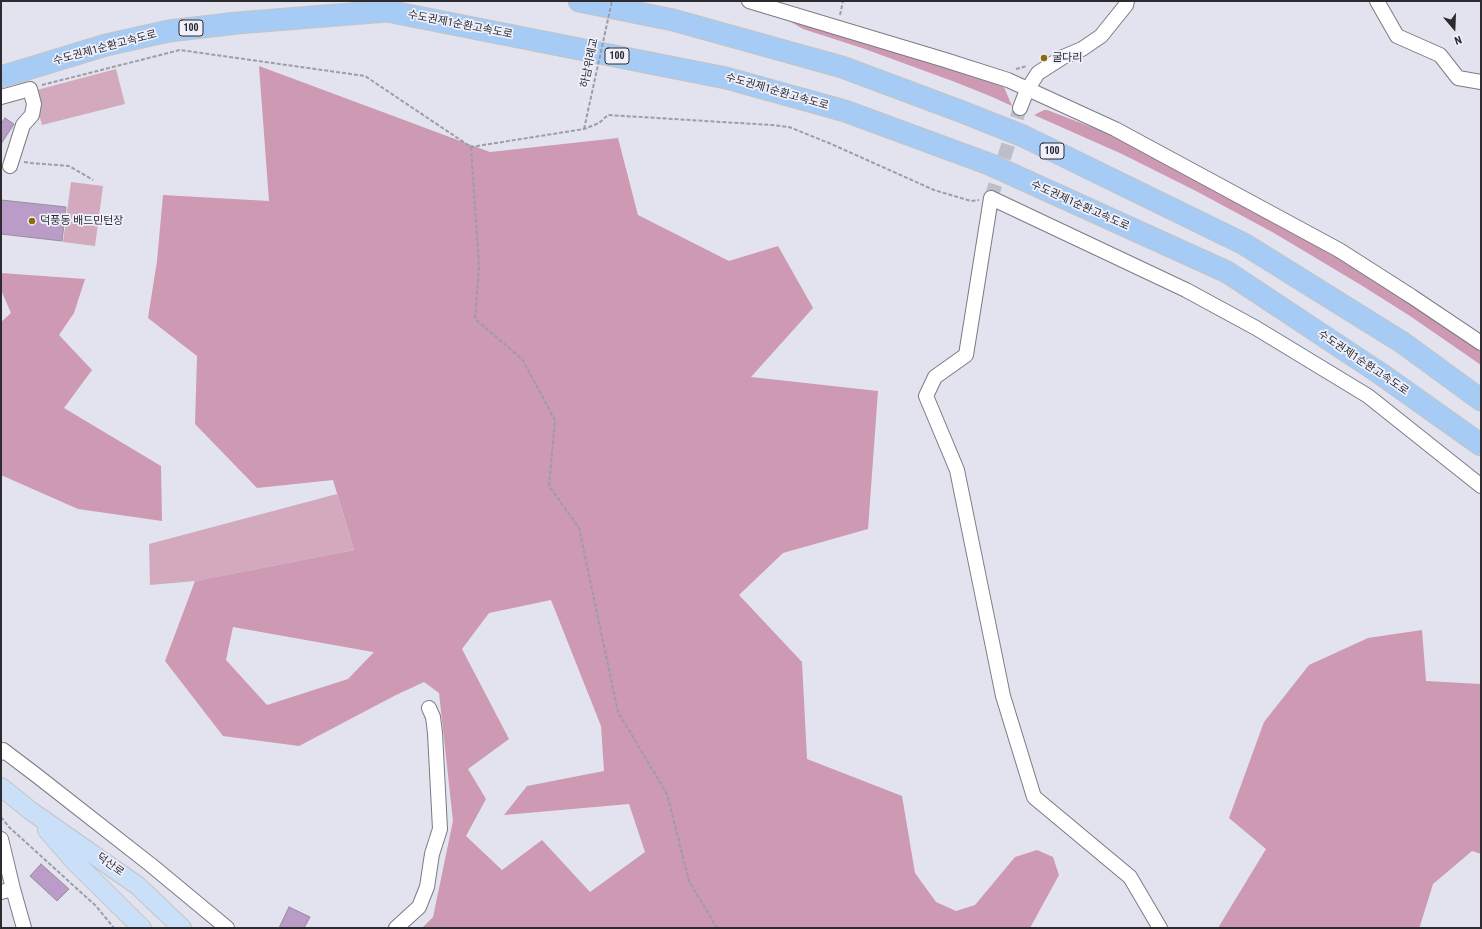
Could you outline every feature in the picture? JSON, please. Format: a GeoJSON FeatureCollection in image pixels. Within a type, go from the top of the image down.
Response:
{"type":"FeatureCollection","features":[{"type":"Feature","properties":{"kind":"highway"},"geometry":{"type":"LineString","coordinates":[[325,1],[386,11]]}},
{"type":"Feature","properties":{"kind":"highway","name":"100"},"geometry":{"type":"LineString","coordinates":[[579,1],[673,20],[842,67],[1023,136],[1244,244],[1403,343],[1481,400]]}},
{"type":"Feature","properties":{"kind":"highway","name":"수도권제1순환고속도로"},"geometry":{"type":"LineString","coordinates":[[1,77],[106,45],[169,31],[237,23],[386,11],[726,78],[845,111],[989,164],[1227,272],[1380,374],[1481,445]]}},
{"type":"Feature","properties":{"kind":"main road","name":"덕산로"},"geometry":{"type":"LineString","coordinates":[[1,787],[31,811],[138,886],[182,928]]}},
{"type":"Feature","properties":{"kind":"main road","name":"덕산로"},"geometry":{"type":"LineString","coordinates":[[31,811],[76,862],[142,928]]}},
{"type":"Feature","properties":{"kind":"street"},"geometry":{"type":"LineString","coordinates":[[749,1],[1008,80],[1091,118],[1148,146],[1339,250],[1481,343]]}},
{"type":"Feature","properties":{"kind":"street"},"geometry":{"type":"LineString","coordinates":[[1020,108],[1027,90],[1038,72],[1062,57],[1082,49],[1101,36],[1126,5],[1127,1]]}},
{"type":"Feature","properties":{"kind":"street"},"geometry":{"type":"LineString","coordinates":[[1377,1],[1397,36],[1440,55],[1458,78],[1481,82]]}},
{"type":"Feature","properties":{"kind":"street"},"geometry":{"type":"LineString","coordinates":[[1,96],[30,89],[34,104],[32,115],[23,125],[11,162]]}},
{"type":"Feature","properties":{"kind":"street"},"geometry":{"type":"LineString","coordinates":[[1160,928],[1130,876],[1034,797],[1004,696],[957,470],[926,396],[935,376],[966,355],[991,198],[1186,290],[1256,328],[1368,396],[1481,486]]}},
{"type":"Feature","properties":{"kind":"street"},"geometry":{"type":"LineString","coordinates":[[396,928],[419,907],[427,887],[432,854],[440,829],[435,733],[433,717],[429,708]]}},
{"type":"Feature","properties":{"kind":"street"},"geometry":{"type":"LineString","coordinates":[[1,753],[3,750],[36,775],[151,865],[227,928]]}},
{"type":"Feature","properties":{"kind":"street"},"geometry":{"type":"LineString","coordinates":[[1,839],[7,890],[24,928]]}},
{"type":"Feature","properties":{"kind":"path","name":"하남위례교"},"geometry":{"type":"LineString","coordinates":[[584,129],[612,1]]}},
{"type":"Feature","properties":{"kind":"path"},"geometry":{"type":"LineString","coordinates":[[839,19],[843,1]]}},
{"type":"Feature","properties":{"kind":"path"},"geometry":{"type":"LineString","coordinates":[[30,89],[180,50],[365,76],[471,147],[584,129],[599,123],[608,115],[749,123],[789,127],[829,143],[934,190],[971,201],[991,198]]}},
{"type":"Feature","properties":{"kind":"path"},"geometry":{"type":"LineString","coordinates":[[471,147],[479,267],[475,319],[522,359],[555,420],[550,486],[579,528],[618,712],[667,794],[689,880],[717,928]]}},
{"type":"Feature","properties":{"kind":"path"},"geometry":{"type":"LineString","coordinates":[[11,162],[69,166],[93,180]]}},
{"type":"Feature","properties":{"kind":"path"},"geometry":{"type":"LineString","coordinates":[[1,817],[9,828],[96,906],[114,928]]}},
{"type":"Feature","properties":{"kind":"shaded area"},"geometry":{"type":"Polygon","coordinates":[[[792,21],[986,80],[1004,87],[1012,106],[955,82],[862,48],[803,29],[791,22],[792,21]]]}},
{"type":"Feature","properties":{"kind":"shaded area"},"geometry":{"type":"Polygon","coordinates":[[[259,66],[490,152],[618,138],[638,215],[729,261],[778,246],[813,308],[751,377],[878,391],[868,529],[783,553],[739,595],[802,662],[807,759],[902,796],[915,873],[936,902],[956,911],[975,905],[1015,857],[1037,850],[1053,857],[1059,875],[1030,928],[422,928],[433,917],[453,821],[439,693],[424,682],[299,746],[223,736],[165,661],[195,581],[354,550],[333,480],[257,488],[195,424],[197,356],[148,318],[157,261],[163,195],[269,201],[259,66]],[[551,600],[489,613],[462,649],[509,739],[468,769],[486,799],[466,836],[502,870],[542,840],[590,892],[645,852],[629,804],[504,815],[527,786],[604,771],[601,726],[551,600]],[[233,627],[226,660],[267,705],[348,679],[374,652],[373,652],[233,627]]]}},
{"type":"Feature","properties":{"kind":"shaded area"},"geometry":{"type":"Polygon","coordinates":[[[116,69],[125,104],[42,125],[33,91],[116,69]]]}},
{"type":"Feature","properties":{"kind":"shaded area"},"geometry":{"type":"Polygon","coordinates":[[[1044,110],[1094,128],[1125,142],[1343,261],[1432,318],[1481,352],[1481,365],[1410,316],[1274,233],[1196,191],[1122,154],[1034,115],[1044,110]]]}},
{"type":"Feature","properties":{"kind":"shaded area"},"geometry":{"type":"Polygon","coordinates":[[[71,182],[103,186],[95,246],[63,242],[71,182]]]}},
{"type":"Feature","properties":{"kind":"shaded area"},"geometry":{"type":"Polygon","coordinates":[[[1,273],[85,279],[74,313],[59,335],[92,370],[64,408],[161,466],[162,521],[78,509],[1,475],[1,322],[11,313],[1,290],[1,273]]]}},
{"type":"Feature","properties":{"kind":"shaded area"},"geometry":{"type":"Polygon","coordinates":[[[337,494],[354,550],[195,581],[150,585],[149,544],[337,494]]]}},
{"type":"Feature","properties":{"kind":"shaded area"},"geometry":{"type":"Polygon","coordinates":[[[1422,630],[1426,681],[1481,684],[1481,854],[1472,851],[1433,884],[1419,928],[1218,928],[1266,849],[1229,818],[1264,722],[1309,665],[1368,638],[1422,630]]]}},
{"type":"Feature","properties":{"kind":"building"},"geometry":{"type":"Polygon","coordinates":[[[5,118],[14,124],[1,144],[1,124],[5,118]]]}},
{"type":"Feature","properties":{"kind":"building","name":"덕풍동 배드민턴장"},"geometry":{"type":"Polygon","coordinates":[[[1,200],[66,207],[62,241],[1,234],[1,200]]]}},
{"type":"Feature","properties":{"kind":"building"},"geometry":{"type":"Polygon","coordinates":[[[41,864],[69,889],[57,901],[30,876],[41,864]]]}},
{"type":"Feature","properties":{"kind":"building"},"geometry":{"type":"Polygon","coordinates":[[[289,907],[310,917],[304,928],[279,928],[289,907]]]}},
{"type":"Feature","properties":{"kind":"tunnel"},"geometry":{"type":"LineString","coordinates":[[991,198],[1020,108]]}},
{"type":"Feature","properties":{"kind":"place","name":"굴다리"},"geometry":{"type":"Point","coordinates":[1044,58]}},
{"type":"Feature","properties":{"kind":"place","name":"덕풍동 배드민턴장"},"geometry":{"type":"Point","coordinates":[32,221]}}]}
